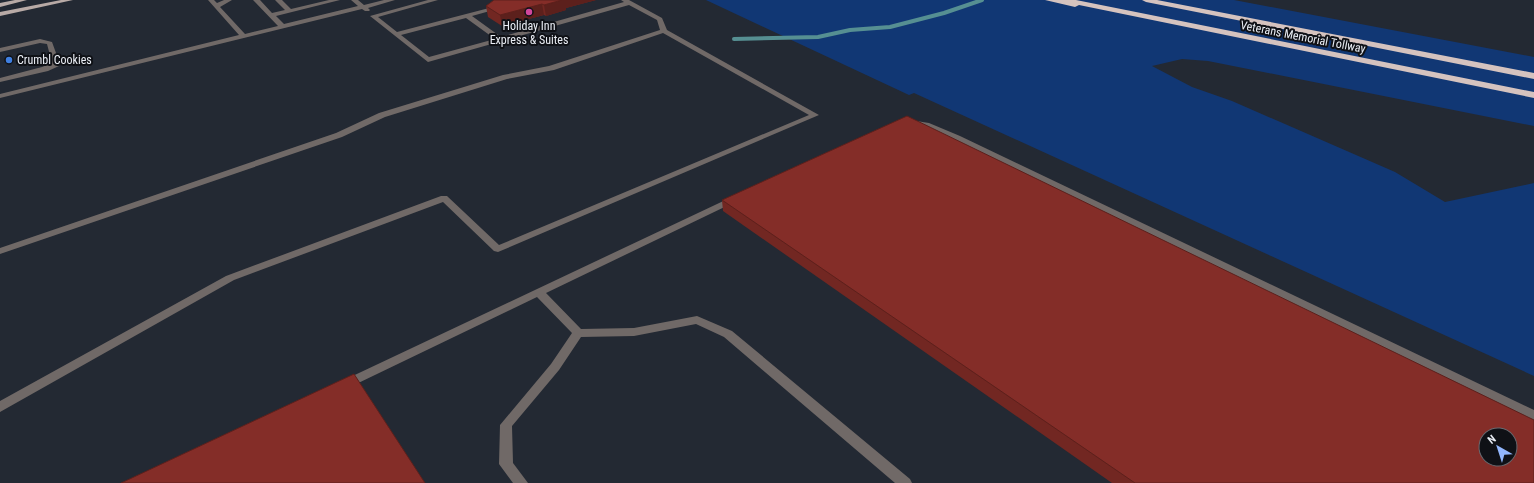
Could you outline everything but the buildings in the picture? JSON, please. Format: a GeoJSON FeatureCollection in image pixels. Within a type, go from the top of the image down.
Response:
{"type":"FeatureCollection","features":[{"type":"Feature","properties":{"kind":"highway"},"geometry":{"type":"LineString","coordinates":[[1049,0],[1137,16]]}},
{"type":"Feature","properties":{"kind":"highway","name":"Veterans Memorial Tollway"},"geometry":{"type":"LineString","coordinates":[[1067,0],[1137,16],[1534,95]]}},
{"type":"Feature","properties":{"kind":"highway","name":"Veterans Memorial Tollway"},"geometry":{"type":"LineString","coordinates":[[1146,0],[1534,76]]}},
{"type":"Feature","properties":{"kind":"main road"},"geometry":{"type":"LineString","coordinates":[[0,5],[24,0]]}},
{"type":"Feature","properties":{"kind":"main road"},"geometry":{"type":"LineString","coordinates":[[0,14],[70,0]]}},
{"type":"Feature","properties":{"kind":"lane"},"geometry":{"type":"LineString","coordinates":[[211,0],[244,37]]}},
{"type":"Feature","properties":{"kind":"lane"},"geometry":{"type":"LineString","coordinates":[[217,6],[229,0]]}},
{"type":"Feature","properties":{"kind":"lane"},"geometry":{"type":"LineString","coordinates":[[256,0],[283,27]]}},
{"type":"Feature","properties":{"kind":"lane"},"geometry":{"type":"LineString","coordinates":[[278,0],[290,11]]}},
{"type":"Feature","properties":{"kind":"lane"},"geometry":{"type":"LineString","coordinates":[[271,15],[337,0]]}},
{"type":"Feature","properties":{"kind":"lane"},"geometry":{"type":"LineString","coordinates":[[0,407],[230,278],[444,198],[498,249],[815,115],[664,31],[660,19],[626,1],[500,40],[428,60],[354,0]]}},
{"type":"Feature","properties":{"kind":"lane"},"geometry":{"type":"LineString","coordinates":[[0,96],[392,0]]}},
{"type":"Feature","properties":{"kind":"lane"},"geometry":{"type":"LineString","coordinates":[[373,16],[435,0]]}},
{"type":"Feature","properties":{"kind":"lane"},"geometry":{"type":"LineString","coordinates":[[396,34],[495,8],[504,0]]}},
{"type":"Feature","properties":{"kind":"lane"},"geometry":{"type":"LineString","coordinates":[[466,15],[500,40]]}},
{"type":"Feature","properties":{"kind":"lane"},"geometry":{"type":"LineString","coordinates":[[0,251],[339,135],[382,116],[506,77],[551,68],[664,31]]}},
{"type":"Feature","properties":{"kind":"lane"},"geometry":{"type":"LineString","coordinates":[[0,50],[40,41],[50,43],[56,64],[45,69],[0,80]]}},
{"type":"Feature","properties":{"kind":"lane"},"geometry":{"type":"LineString","coordinates":[[904,121],[926,125],[957,138],[1534,416]]}},
{"type":"Feature","properties":{"kind":"lane"},"geometry":{"type":"LineString","coordinates":[[338,388],[746,194]]}},
{"type":"Feature","properties":{"kind":"lane"},"geometry":{"type":"LineString","coordinates":[[538,292],[578,333],[634,332],[697,320],[728,334],[905,483]]}},
{"type":"Feature","properties":{"kind":"lane"},"geometry":{"type":"LineString","coordinates":[[521,483],[506,464],[506,425],[555,367],[578,333]]}},
{"type":"Feature","properties":{"kind":"shaded area"},"geometry":{"type":"Polygon","coordinates":[[[706,0],[1234,0],[1534,57],[1534,126],[1208,61],[1182,59],[1152,66],[1192,87],[1232,101],[1395,172],[1445,202],[1534,183],[1534,376],[914,93],[909,95],[706,0]]]}},
{"type":"Feature","properties":{"kind":"waterway"},"geometry":{"type":"LineString","coordinates":[[734,39],[818,37],[850,30],[890,27],[944,13],[982,0]]}},
{"type":"Feature","properties":{"kind":"place","name":"Holiday Inn Express & Suites"},"geometry":{"type":"Point","coordinates":[529,12]}},
{"type":"Feature","properties":{"kind":"place","name":"Crumbl Cookies"},"geometry":{"type":"Point","coordinates":[9,60]}}]}
